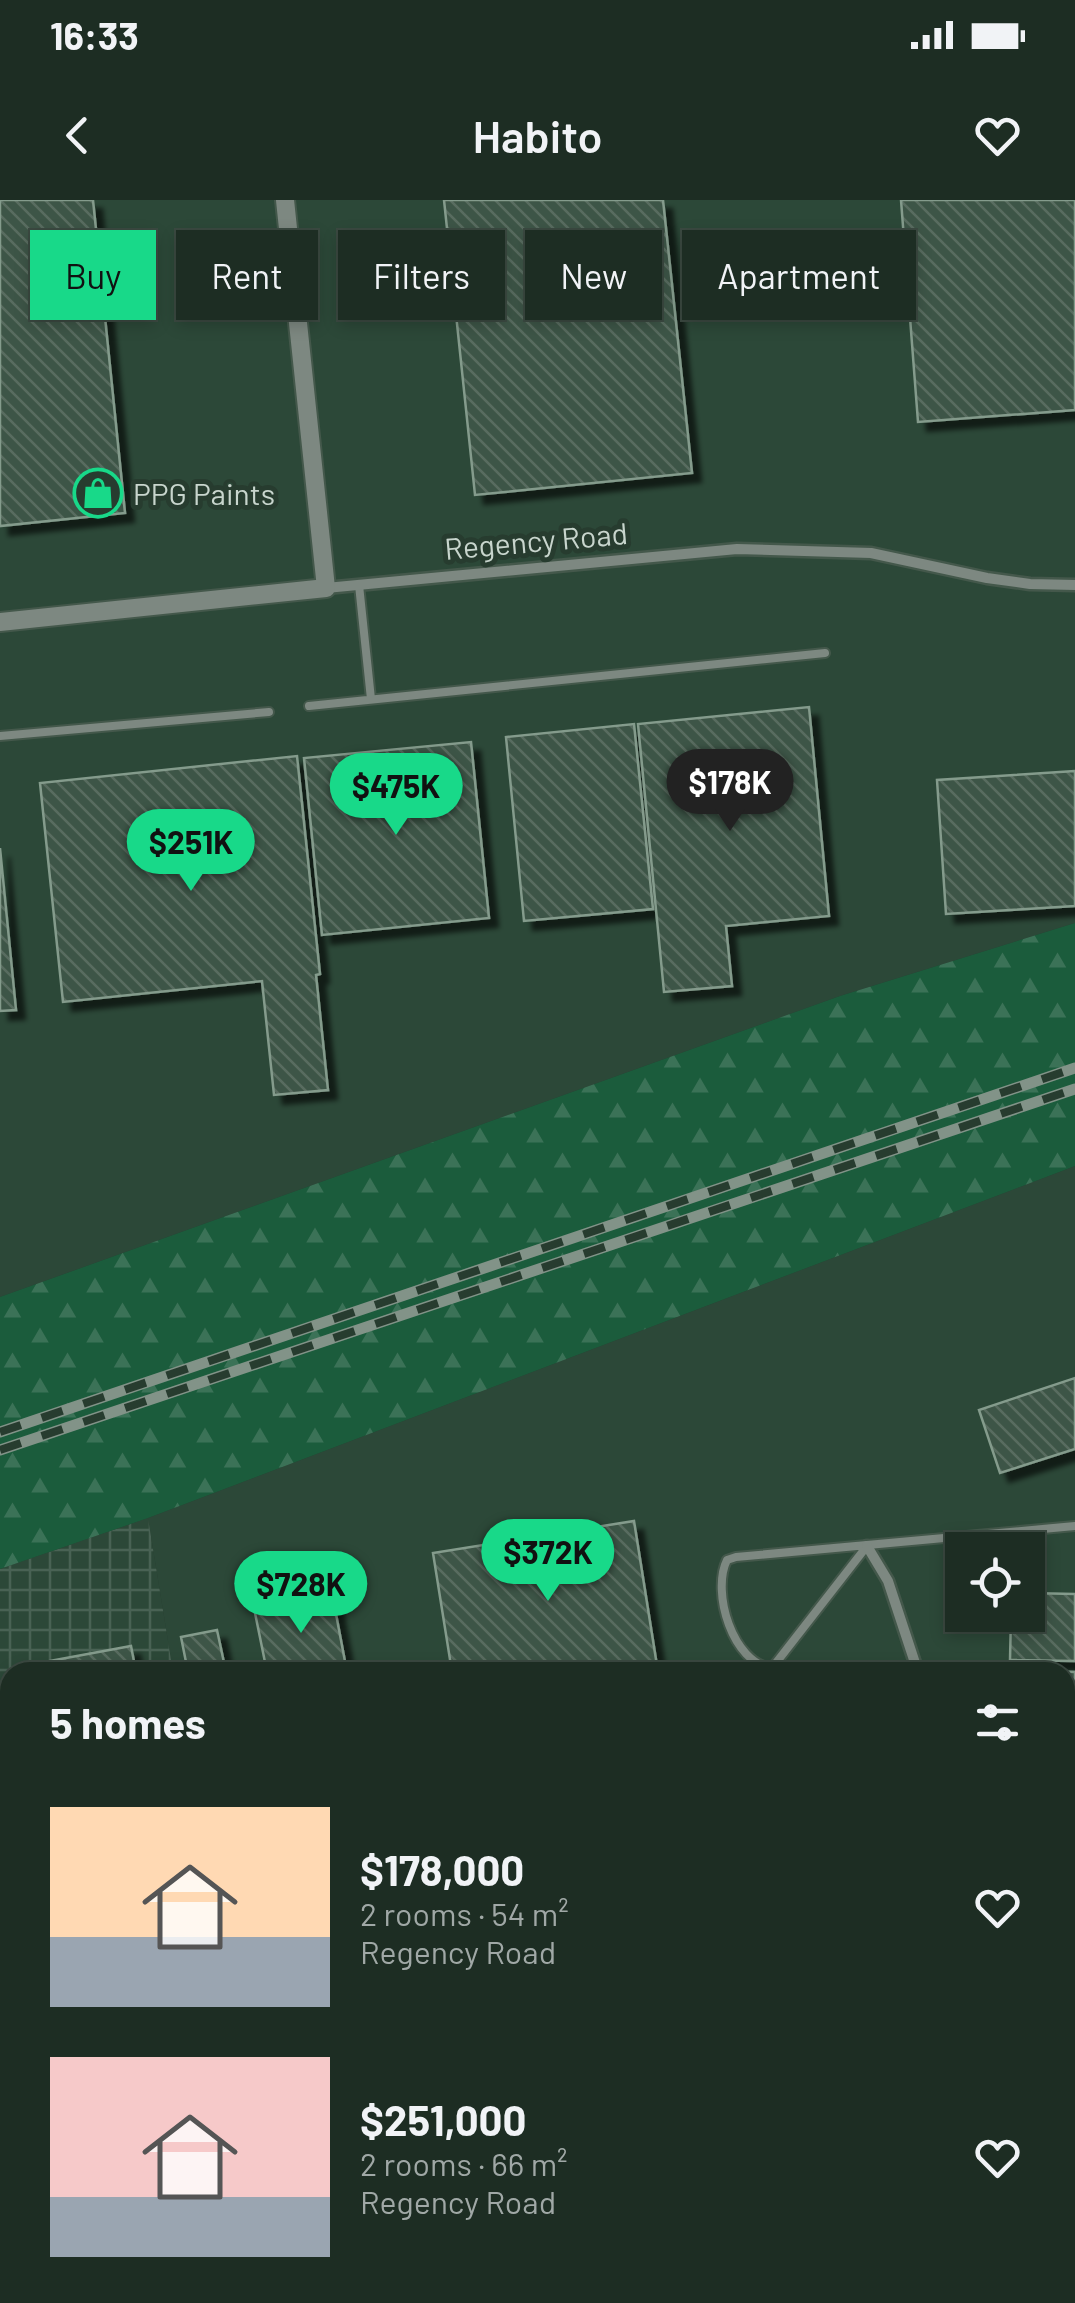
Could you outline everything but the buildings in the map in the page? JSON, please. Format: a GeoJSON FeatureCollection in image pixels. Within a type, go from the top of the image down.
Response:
{"type":"FeatureCollection","features":[{"type":"Feature","properties":{"kind":"street"},"geometry":{"type":"LineString","coordinates":[[285,200],[326,588]]}},
{"type":"Feature","properties":{"kind":"street","name":"Regency Road"},"geometry":{"type":"LineString","coordinates":[[0,622],[737,549],[871,553],[987,578],[1030,584],[1075,584]]}},
{"type":"Feature","properties":{"kind":"street"},"geometry":{"type":"LineString","coordinates":[[867,1546],[888,1581],[915,1662]]}},
{"type":"Feature","properties":{"kind":"lane"},"geometry":{"type":"LineString","coordinates":[[360,584],[371,700]]}},
{"type":"Feature","properties":{"kind":"lane"},"geometry":{"type":"LineString","coordinates":[[309,706],[825,653]]}},
{"type":"Feature","properties":{"kind":"lane"},"geometry":{"type":"LineString","coordinates":[[0,736],[270,712]]}},
{"type":"Feature","properties":{"kind":"lane"},"geometry":{"type":"LineString","coordinates":[[754,1662],[740,1649],[723,1598],[722,1571],[728,1560],[736,1556],[1075,1526]]}},
{"type":"Feature","properties":{"kind":"lane"},"geometry":{"type":"LineString","coordinates":[[777,1662],[867,1546]]}},
{"type":"Feature","properties":{"kind":"shaded area"},"geometry":{"type":"Polygon","coordinates":[[[0,200],[1075,200],[1075,923],[840,996],[0,1297],[0,200]]]}},
{"type":"Feature","properties":{"kind":"shaded area"},"geometry":{"type":"Polygon","coordinates":[[[1075,1166],[1075,1662],[171,1662],[148,1518],[1075,1166]]]}},
{"type":"Feature","properties":{"kind":"shaded area"},"geometry":{"type":"Polygon","coordinates":[[[148,1518],[171,1662],[0,1662],[0,1569],[148,1518]]]}},
{"type":"Feature","properties":{"kind":"green space"},"geometry":{"type":"Polygon","coordinates":[[[1075,923],[1075,1166],[148,1518],[0,1569],[0,1297],[840,996],[1075,923]]]}},
{"type":"Feature","properties":{"kind":"railway"},"geometry":{"type":"LineString","coordinates":[[0,1432],[1075,1068]]}},
{"type":"Feature","properties":{"kind":"railway"},"geometry":{"type":"LineString","coordinates":[[0,1450],[1075,1089]]}},
{"type":"Feature","properties":{"kind":"place","name":"PPG Paints"},"geometry":{"type":"Point","coordinates":[98,493]}}]}
